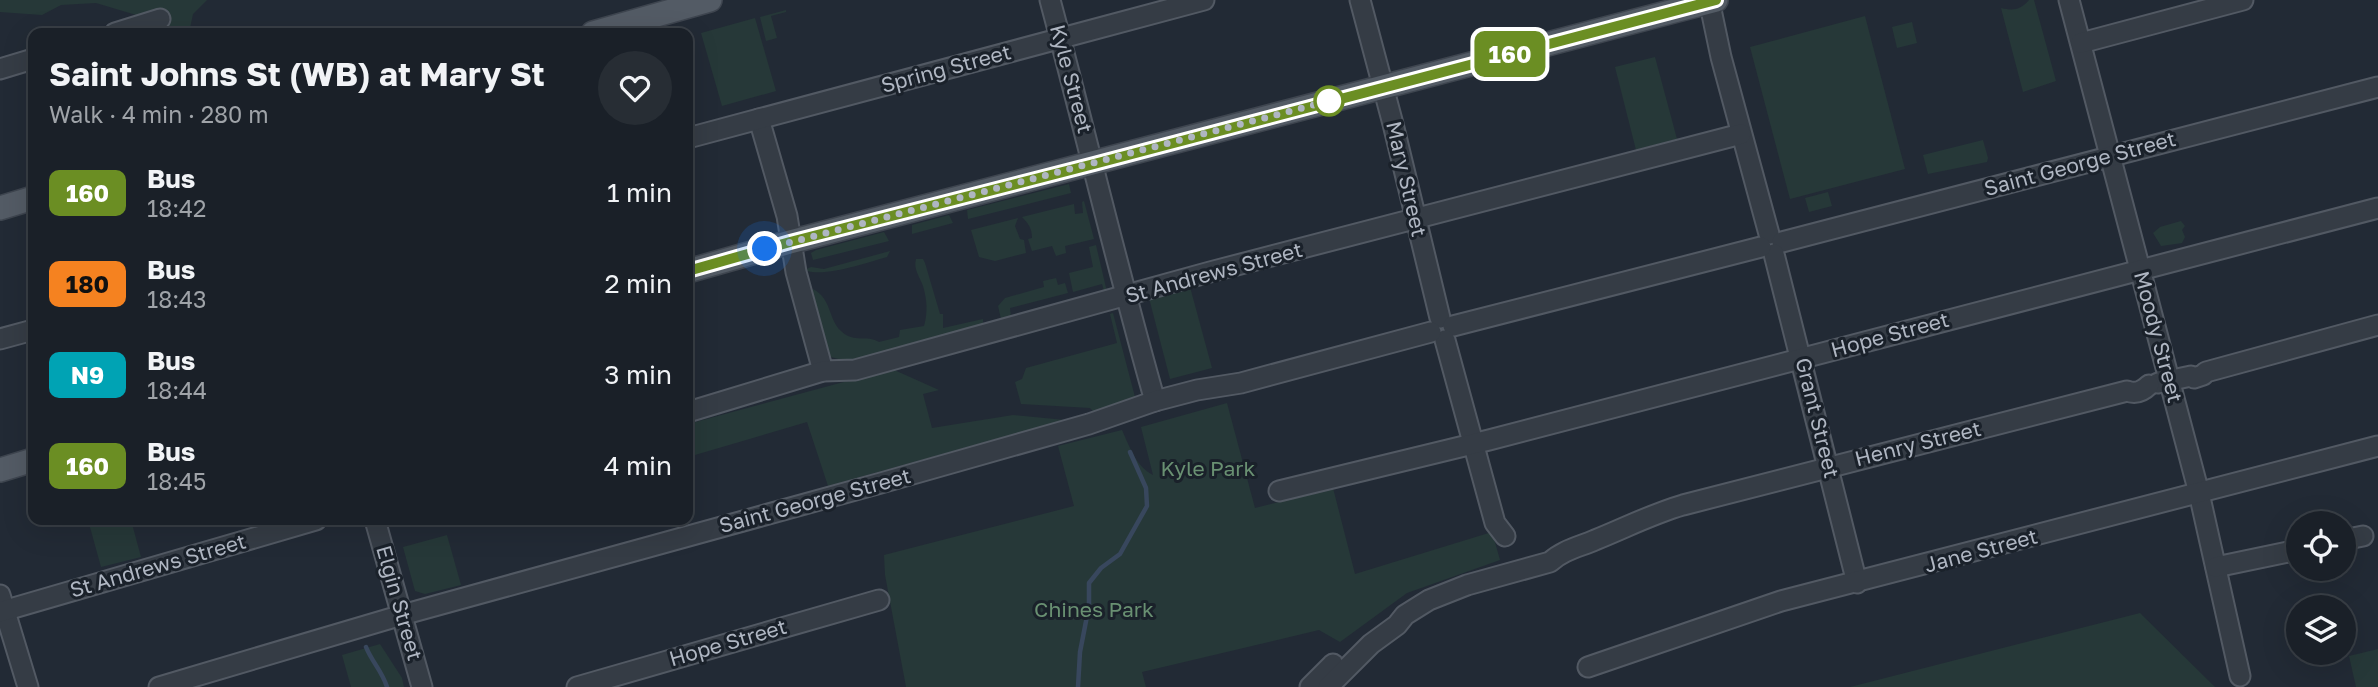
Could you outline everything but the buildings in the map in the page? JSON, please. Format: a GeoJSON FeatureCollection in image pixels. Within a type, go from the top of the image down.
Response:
{"type":"FeatureCollection","features":[{"type":"Feature","properties":{"kind":"main road"},"geometry":{"type":"LineString","coordinates":[[611,28],[710,0]]}},
{"type":"Feature","properties":{"kind":"main road"},"geometry":{"type":"LineString","coordinates":[[693,270],[1712,1]]}},
{"type":"Feature","properties":{"kind":"main road"},"geometry":{"type":"LineString","coordinates":[[0,208],[28,200]]}},
{"type":"Feature","properties":{"kind":"main road"},"geometry":{"type":"LineString","coordinates":[[0,470],[28,462]]}},
{"type":"Feature","properties":{"kind":"street","name":"Kyle Street"},"geometry":{"type":"LineString","coordinates":[[1050,0],[1094,164],[1125,296],[1155,401]]}},
{"type":"Feature","properties":{"kind":"street","name":"Spring Street"},"geometry":{"type":"LineString","coordinates":[[693,137],[1204,0]]}},
{"type":"Feature","properties":{"kind":"street","name":"Mary Street"},"geometry":{"type":"LineString","coordinates":[[1360,0],[1442,329],[1494,523],[1505,536]]}},
{"type":"Feature","properties":{"kind":"street","name":"Moody Street"},"geometry":{"type":"LineString","coordinates":[[2069,0],[2199,493],[2240,676]]}},
{"type":"Feature","properties":{"kind":"street"},"geometry":{"type":"LineString","coordinates":[[2081,43],[2243,0]]}},
{"type":"Feature","properties":{"kind":"street","name":"Grant Street"},"geometry":{"type":"LineString","coordinates":[[1712,1],[1721,57],[1802,358],[1857,583]]}},
{"type":"Feature","properties":{"kind":"street"},"geometry":{"type":"LineString","coordinates":[[131,28],[160,19]]}},
{"type":"Feature","properties":{"kind":"street"},"geometry":{"type":"LineString","coordinates":[[0,69],[28,61]]}},
{"type":"Feature","properties":{"kind":"street","name":"Saint George Street"},"geometry":{"type":"LineString","coordinates":[[159,687],[402,615],[1088,424],[1155,401],[1197,390],[1241,383],[2378,87]]}},
{"type":"Feature","properties":{"kind":"street"},"geometry":{"type":"LineString","coordinates":[[759,119],[787,216],[796,272],[823,371]]}},
{"type":"Feature","properties":{"kind":"street","name":"St Andrews Street"},"geometry":{"type":"LineString","coordinates":[[693,410],[823,371],[855,370],[1415,218],[1741,134]]}},
{"type":"Feature","properties":{"kind":"street","name":"Hope Street"},"geometry":{"type":"LineString","coordinates":[[1279,491],[2378,208]]}},
{"type":"Feature","properties":{"kind":"street","name":"Henry Street"},"geometry":{"type":"LineString","coordinates":[[1405,615],[1429,600],[1467,585],[1550,562],[1562,564],[1606,547],[1634,532],[1639,523],[1668,509],[2127,391],[2131,386],[2142,383],[2149,386],[2170,381],[2378,325]]}},
{"type":"Feature","properties":{"kind":"street"},"geometry":{"type":"LineString","coordinates":[[0,339],[28,331]]}},
{"type":"Feature","properties":{"kind":"street","name":"Jane Street"},"geometry":{"type":"LineString","coordinates":[[1588,667],[1781,601],[2378,446]]}},
{"type":"Feature","properties":{"kind":"street","name":"St Andrews Street"},"geometry":{"type":"LineString","coordinates":[[1,606],[298,525]]}},
{"type":"Feature","properties":{"kind":"street","name":"Elgin Street"},"geometry":{"type":"LineString","coordinates":[[376,525],[422,687]]}},
{"type":"Feature","properties":{"kind":"street"},"geometry":{"type":"LineString","coordinates":[[2356,537],[2363,536]]}},
{"type":"Feature","properties":{"kind":"street"},"geometry":{"type":"LineString","coordinates":[[2216,566],[2286,552]]}},
{"type":"Feature","properties":{"kind":"street","name":"Hope Street"},"geometry":{"type":"LineString","coordinates":[[577,687],[878,600]]}},
{"type":"Feature","properties":{"kind":"street"},"geometry":{"type":"LineString","coordinates":[[1,606],[27,687]]}},
{"type":"Feature","properties":{"kind":"street"},"geometry":{"type":"LineString","coordinates":[[1310,687],[1357,642],[1392,617],[1405,615]]}},
{"type":"Feature","properties":{"kind":"street"},"geometry":{"type":"LineString","coordinates":[[1328,687],[1405,615]]}},
{"type":"Feature","properties":{"kind":"green space"},"geometry":{"type":"Polygon","coordinates":[[[0,0],[207,0],[193,14],[190,28],[157,28],[153,20],[96,3],[61,5],[42,15],[0,12],[0,0]]]}},
{"type":"Feature","properties":{"kind":"green space"},"geometry":{"type":"Polygon","coordinates":[[[2029,0],[2034,0],[2056,81],[2023,92],[2001,8],[2016,9],[2029,0]]]}},
{"type":"Feature","properties":{"kind":"green space"},"geometry":{"type":"Polygon","coordinates":[[[786,10],[771,16],[777,38],[766,41],[760,17],[786,10]]]}},
{"type":"Feature","properties":{"kind":"green space"},"geometry":{"type":"Polygon","coordinates":[[[1865,16],[1905,169],[1790,199],[1750,47],[1865,16]]]}},
{"type":"Feature","properties":{"kind":"green space"},"geometry":{"type":"Polygon","coordinates":[[[755,18],[776,91],[722,106],[701,33],[755,18]]]}},
{"type":"Feature","properties":{"kind":"green space"},"geometry":{"type":"Polygon","coordinates":[[[1912,22],[1917,43],[1897,48],[1892,27],[1912,22]]]}},
{"type":"Feature","properties":{"kind":"green space"},"geometry":{"type":"Polygon","coordinates":[[[1655,57],[1677,139],[1636,150],[1615,67],[1655,57]]]}},
{"type":"Feature","properties":{"kind":"green space"},"geometry":{"type":"Polygon","coordinates":[[[1983,140],[1987,162],[1928,174],[1923,155],[1983,140]]]}},
{"type":"Feature","properties":{"kind":"green space"},"geometry":{"type":"Polygon","coordinates":[[[1069,184],[1071,193],[968,219],[967,210],[1069,184]]]}},
{"type":"Feature","properties":{"kind":"green space"},"geometry":{"type":"Polygon","coordinates":[[[1828,192],[1832,206],[1809,212],[1805,198],[1828,192]]]}},
{"type":"Feature","properties":{"kind":"green space"},"geometry":{"type":"Polygon","coordinates":[[[1084,201],[1094,239],[1065,246],[1066,253],[1056,256],[1052,246],[1032,251],[1028,239],[1032,238],[1031,231],[1022,217],[1074,204],[1075,214],[1083,213],[1084,201]]]}},
{"type":"Feature","properties":{"kind":"green space"},"geometry":{"type":"Polygon","coordinates":[[[949,215],[953,223],[912,234],[912,225],[949,215]]]}},
{"type":"Feature","properties":{"kind":"green space"},"geometry":{"type":"Polygon","coordinates":[[[1018,218],[1015,226],[1020,239],[1024,240],[1026,253],[995,261],[979,257],[971,230],[1018,218]]]}},
{"type":"Feature","properties":{"kind":"green space"},"geometry":{"type":"Polygon","coordinates":[[[2181,221],[2185,226],[2182,230],[2185,237],[2182,243],[2161,246],[2153,233],[2160,227],[2181,221]]]}},
{"type":"Feature","properties":{"kind":"green space"},"geometry":{"type":"Polygon","coordinates":[[[884,232],[889,241],[813,260],[811,253],[816,250],[884,232]]]}},
{"type":"Feature","properties":{"kind":"green space"},"geometry":{"type":"Polygon","coordinates":[[[1096,245],[1107,292],[1105,294],[1102,284],[1073,292],[1069,273],[1093,267],[1089,247],[1096,245]]]}},
{"type":"Feature","properties":{"kind":"green space"},"geometry":{"type":"Polygon","coordinates":[[[890,251],[887,257],[845,269],[822,272],[804,270],[811,267],[824,269],[890,251]]]}},
{"type":"Feature","properties":{"kind":"green space"},"geometry":{"type":"Polygon","coordinates":[[[916,259],[923,259],[925,263],[940,314],[943,314],[943,328],[983,319],[983,326],[846,361],[831,357],[815,315],[813,289],[824,298],[834,321],[846,335],[879,342],[899,337],[900,330],[924,326],[925,296],[916,270],[916,259]]]}},
{"type":"Feature","properties":{"kind":"green space"},"geometry":{"type":"Polygon","coordinates":[[[1056,278],[1058,285],[1065,283],[1068,293],[1010,308],[1011,317],[1001,319],[998,306],[1005,298],[1044,287],[1043,281],[1056,278]]]}},
{"type":"Feature","properties":{"kind":"green space"},"geometry":{"type":"Polygon","coordinates":[[[1190,287],[1212,368],[1170,379],[1149,298],[1190,287]]]}},
{"type":"Feature","properties":{"kind":"green space"},"geometry":{"type":"Polygon","coordinates":[[[1113,313],[1135,397],[1126,404],[1094,412],[1090,408],[1021,404],[1015,382],[1022,379],[1026,368],[1117,343],[1110,314],[1113,313]]]}},
{"type":"Feature","properties":{"kind":"green space"},"geometry":{"type":"Polygon","coordinates":[[[892,369],[939,390],[923,394],[932,428],[1013,415],[1065,420],[828,486],[807,422],[695,455],[693,423],[892,369]]]}},
{"type":"Feature","properties":{"kind":"green space","name":"Chines Park"},"geometry":{"type":"Polygon","coordinates":[[[1227,403],[1255,508],[1333,488],[1355,574],[1492,532],[1500,560],[1407,593],[1340,642],[1319,630],[1142,672],[1146,687],[906,687],[885,575],[884,555],[1074,506],[1058,446],[1122,430],[1138,462],[1153,475],[1141,427],[1227,403]]]}},
{"type":"Feature","properties":{"kind":"green space"},"geometry":{"type":"Polygon","coordinates":[[[89,525],[132,525],[141,557],[101,567],[89,525]]]}},
{"type":"Feature","properties":{"kind":"green space"},"geometry":{"type":"Polygon","coordinates":[[[447,535],[461,585],[425,594],[415,591],[403,547],[447,535]]]}},
{"type":"Feature","properties":{"kind":"green space"},"geometry":{"type":"Polygon","coordinates":[[[2140,613],[2215,687],[1850,687],[2140,613]]]}},
{"type":"Feature","properties":{"kind":"green space"},"geometry":{"type":"Polygon","coordinates":[[[380,644],[402,678],[404,687],[351,687],[342,655],[380,644]]]}},
{"type":"Feature","properties":{"kind":"green space"},"geometry":{"type":"Polygon","coordinates":[[[2378,649],[2378,687],[2356,687],[2351,665],[2356,665],[2356,654],[2378,649]]]}},
{"type":"Feature","properties":{"kind":"waterway"},"geometry":{"type":"LineString","coordinates":[[1078,687],[1080,652],[1089,606],[1089,583],[1101,568],[1120,554],[1147,506],[1146,488],[1130,452]]}},
{"type":"Feature","properties":{"kind":"waterway"},"geometry":{"type":"LineString","coordinates":[[366,647],[387,687]]}},
{"type":"Feature","properties":{"kind":"bus line","name":"160"},"geometry":{"type":"LineString","coordinates":[[693,270],[1716,0]]}},
{"type":"Feature","properties":{"kind":"route"},"geometry":{"type":"LineString","coordinates":[[765,249],[1329,101]]}},
{"type":"Feature","properties":{"kind":"park label","name":"Kyle Park"},"geometry":{"type":"Point","coordinates":[1208,469]}}]}
